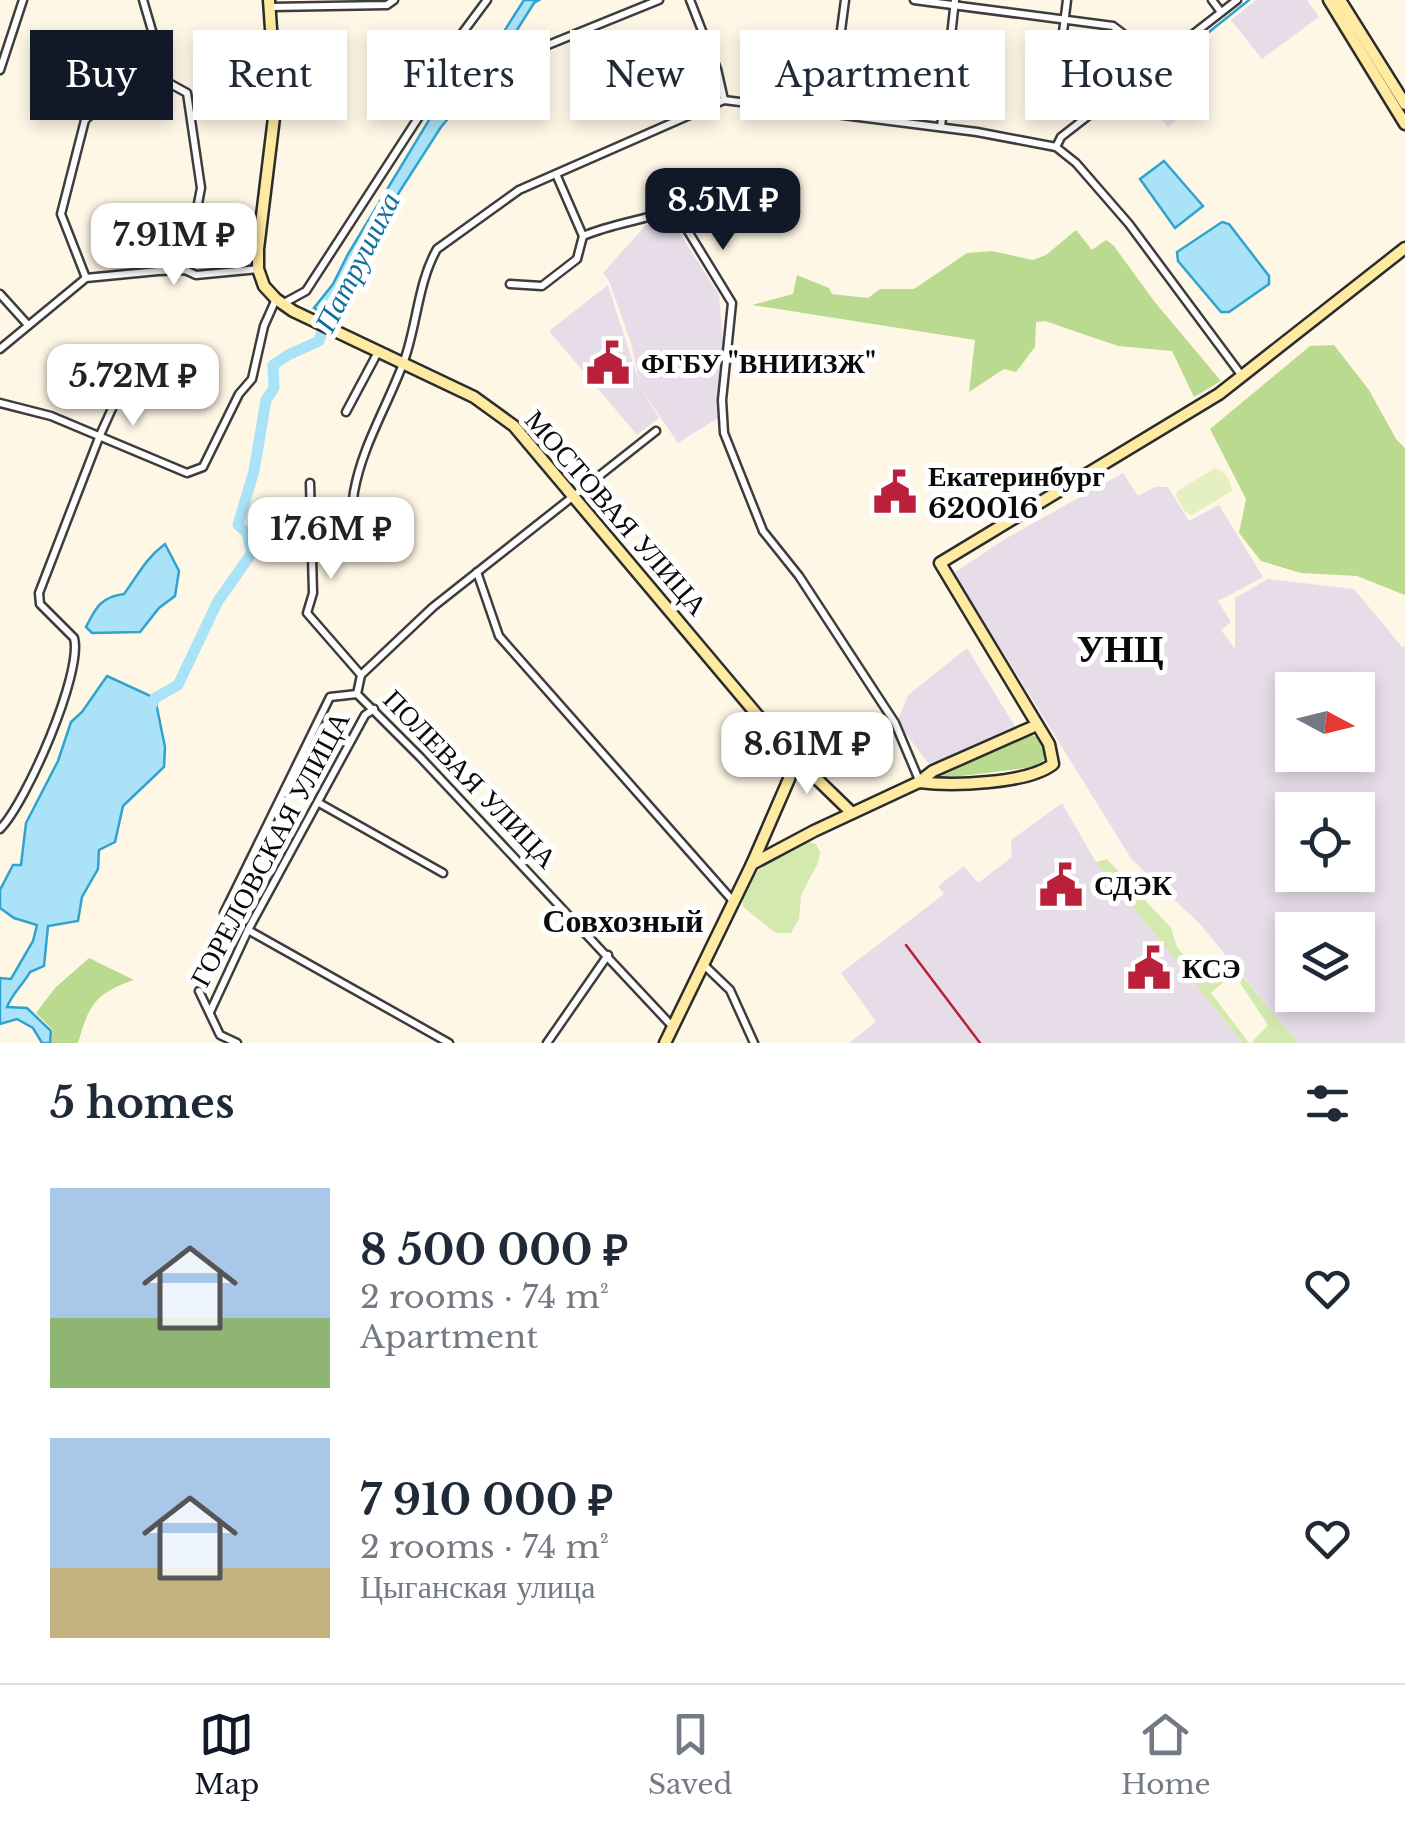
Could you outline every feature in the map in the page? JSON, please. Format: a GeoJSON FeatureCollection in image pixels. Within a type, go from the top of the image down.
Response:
{"type":"FeatureCollection","features":[{"type":"Feature","properties":{"kind":"street"},"geometry":{"type":"LineString","coordinates":[[0,70],[23,0]]}},
{"type":"Feature","properties":{"kind":"street"},"geometry":{"type":"LineString","coordinates":[[144,0],[152,30]]}},
{"type":"Feature","properties":{"kind":"street"},"geometry":{"type":"LineString","coordinates":[[284,304],[264,286],[258,269],[276,101],[270,3],[387,5],[394,0]]}},
{"type":"Feature","properties":{"kind":"street"},"geometry":{"type":"LineString","coordinates":[[465,30],[487,0]]}},
{"type":"Feature","properties":{"kind":"street"},"geometry":{"type":"LineString","coordinates":[[550,44],[659,0]]}},
{"type":"Feature","properties":{"kind":"street"},"geometry":{"type":"LineString","coordinates":[[690,0],[724,100]]}},
{"type":"Feature","properties":{"kind":"street"},"geometry":{"type":"LineString","coordinates":[[841,30],[845,0]]}},
{"type":"Feature","properties":{"kind":"street"},"geometry":{"type":"LineString","coordinates":[[914,0],[954,2],[1113,26],[1118,30]]}},
{"type":"Feature","properties":{"kind":"street"},"geometry":{"type":"LineString","coordinates":[[1064,30],[1067,0]]}},
{"type":"Feature","properties":{"kind":"street"},"geometry":{"type":"LineString","coordinates":[[1212,0],[1222,12]]}},
{"type":"Feature","properties":{"kind":"street"},"geometry":{"type":"LineString","coordinates":[[1198,30],[1236,0]]}},
{"type":"Feature","properties":{"kind":"street"},"geometry":{"type":"LineString","coordinates":[[1329,0],[1405,124]]}},
{"type":"Feature","properties":{"kind":"street"},"geometry":{"type":"LineString","coordinates":[[1340,0],[1405,104]]}},
{"type":"Feature","properties":{"kind":"street"},"geometry":{"type":"LineString","coordinates":[[941,127],[954,2]]}},
{"type":"Feature","properties":{"kind":"street"},"geometry":{"type":"LineString","coordinates":[[173,85],[187,93],[201,188],[186,270]]}},
{"type":"Feature","properties":{"kind":"street"},"geometry":{"type":"LineString","coordinates":[[360,546],[353,496],[367,444],[404,362],[429,263],[437,249],[520,190],[724,100],[740,102]]}},
{"type":"Feature","properties":{"kind":"street"},"geometry":{"type":"LineString","coordinates":[[84,120],[62,214],[86,278]]}},
{"type":"Feature","properties":{"kind":"street"},"geometry":{"type":"LineString","coordinates":[[0,403],[51,416],[187,473],[196,472],[212,451],[239,394],[252,379],[264,326],[284,304],[306,291],[417,120]]}},
{"type":"Feature","properties":{"kind":"street"},"geometry":{"type":"LineString","coordinates":[[881,120],[1056,147],[1076,163],[1129,224],[1242,377]]}},
{"type":"Feature","properties":{"kind":"street"},"geometry":{"type":"LineString","coordinates":[[1056,147],[1061,137],[1083,120]]}},
{"type":"Feature","properties":{"kind":"street"},"geometry":{"type":"LineString","coordinates":[[510,284],[542,286],[576,259],[583,236],[556,174]]}},
{"type":"Feature","properties":{"kind":"street"},"geometry":{"type":"LineString","coordinates":[[583,236],[616,222],[637,221],[668,211],[683,222],[732,303],[722,400],[724,433],[763,531],[827,617],[856,668],[895,723],[920,782]]}},
{"type":"Feature","properties":{"kind":"street"},"geometry":{"type":"LineString","coordinates":[[920,782],[943,784],[1037,774],[1052,764],[1049,744],[940,563],[1242,377],[1405,248]]}},
{"type":"Feature","properties":{"kind":"street"},"geometry":{"type":"LineString","coordinates":[[0,349],[86,278],[258,269]]}},
{"type":"Feature","properties":{"kind":"street"},"geometry":{"type":"LineString","coordinates":[[0,294],[28,325]]}},
{"type":"Feature","properties":{"kind":"street","name":"МОСТОВАЯ УЛИЦА"},"geometry":{"type":"LineString","coordinates":[[284,304],[491,407],[514,426],[794,758],[852,812]]}},
{"type":"Feature","properties":{"kind":"street"},"geometry":{"type":"LineString","coordinates":[[346,412],[378,351]]}},
{"type":"Feature","properties":{"kind":"street"},"geometry":{"type":"LineString","coordinates":[[0,829],[22,800],[76,663],[74,638],[40,604],[39,592],[130,368]]}},
{"type":"Feature","properties":{"kind":"street"},"geometry":{"type":"LineString","coordinates":[[224,913],[330,698],[356,694],[360,675],[434,607],[656,431]]}},
{"type":"Feature","properties":{"kind":"street"},"geometry":{"type":"LineString","coordinates":[[310,483],[313,593],[307,613],[360,675]]}},
{"type":"Feature","properties":{"kind":"street"},"geometry":{"type":"LineString","coordinates":[[478,572],[499,636],[733,901]]}},
{"type":"Feature","properties":{"kind":"street","name":"ПОЛЕВАЯ УЛИЦА"},"geometry":{"type":"LineString","coordinates":[[356,694],[673,1027]]}},
{"type":"Feature","properties":{"kind":"street","name":"ГОРЕЛОВСКАЯ УЛИЦА"},"geometry":{"type":"LineString","coordinates":[[210,1012],[248,930],[366,715],[374,709]]}},
{"type":"Feature","properties":{"kind":"street"},"geometry":{"type":"LineString","coordinates":[[752,864],[920,782],[933,771],[1037,725]]}},
{"type":"Feature","properties":{"kind":"street"},"geometry":{"type":"LineString","coordinates":[[665,1043],[752,864],[789,779],[794,758]]}},
{"type":"Feature","properties":{"kind":"street"},"geometry":{"type":"LineString","coordinates":[[319,802],[443,874]]}},
{"type":"Feature","properties":{"kind":"street"},"geometry":{"type":"LineString","coordinates":[[248,930],[449,1043]]}},
{"type":"Feature","properties":{"kind":"street"},"geometry":{"type":"LineString","coordinates":[[547,1043],[608,956]]}},
{"type":"Feature","properties":{"kind":"street"},"geometry":{"type":"LineString","coordinates":[[703,964],[730,990],[754,1043]]}},
{"type":"Feature","properties":{"kind":"street"},"geometry":{"type":"LineString","coordinates":[[199,991],[220,1036],[237,1043]]}},
{"type":"Feature","properties":{"kind":"shaded area"},"geometry":{"type":"Polygon","coordinates":[[[1256,0],[1307,0],[1319,17],[1262,59],[1231,20],[1256,0]]]}},
{"type":"Feature","properties":{"kind":"shaded area"},"geometry":{"type":"Polygon","coordinates":[[[668,215],[719,295],[723,341],[718,418],[678,443],[641,389],[659,418],[637,435],[549,331],[608,285],[640,385],[631,343],[609,281],[603,273],[645,226],[668,215]]]}},
{"type":"Feature","properties":{"kind":"shaded area"},"geometry":{"type":"Polygon","coordinates":[[[1123,473],[1138,496],[1155,487],[1168,487],[1189,521],[1219,505],[1263,577],[1218,601],[1231,622],[1221,630],[1235,649],[1235,598],[1268,579],[1354,589],[1405,646],[1405,1043],[1298,1043],[1200,924],[1132,860],[954,573],[1005,539],[1123,473]]]}},
{"type":"Feature","properties":{"kind":"shaded area"},"geometry":{"type":"Polygon","coordinates":[[[967,648],[1016,728],[932,768],[897,722],[908,695],[967,648]]]}},
{"type":"Feature","properties":{"kind":"shaded area"},"geometry":{"type":"Polygon","coordinates":[[[1062,803],[1096,862],[1243,1043],[849,1043],[876,1022],[841,973],[944,894],[938,886],[964,866],[978,883],[1012,857],[1011,840],[1062,803]]]}},
{"type":"Feature","properties":{"kind":"green space"},"geometry":{"type":"Polygon","coordinates":[[[1076,230],[1092,250],[1106,240],[1114,246],[1221,381],[1194,397],[1172,351],[1118,346],[1045,321],[1036,322],[1035,347],[1016,372],[1004,369],[969,392],[975,340],[752,305],[793,294],[797,275],[829,288],[832,294],[868,298],[880,289],[914,289],[967,253],[992,251],[1033,260],[1046,255],[1076,230]]]}},
{"type":"Feature","properties":{"kind":"green space"},"geometry":{"type":"Polygon","coordinates":[[[1334,345],[1369,390],[1405,448],[1405,595],[1357,576],[1301,573],[1261,561],[1239,533],[1246,499],[1210,429],[1310,346],[1334,345]]]}},
{"type":"Feature","properties":{"kind":"green space"},"geometry":{"type":"Polygon","coordinates":[[[1215,468],[1227,477],[1232,491],[1192,515],[1185,512],[1177,491],[1215,468]]]}},
{"type":"Feature","properties":{"kind":"green space"},"geometry":{"type":"Polygon","coordinates":[[[1030,734],[1039,738],[1046,752],[1043,761],[1033,767],[937,779],[935,774],[1030,734]]]}},
{"type":"Feature","properties":{"kind":"green space"},"geometry":{"type":"Polygon","coordinates":[[[806,841],[816,844],[820,852],[818,863],[801,895],[799,919],[791,933],[776,933],[743,907],[743,895],[763,866],[806,841]]]}},
{"type":"Feature","properties":{"kind":"green space"},"geometry":{"type":"Polygon","coordinates":[[[1107,859],[1171,928],[1177,947],[1190,963],[1209,970],[1221,966],[1229,977],[1211,993],[1249,1043],[1243,1043],[1096,862],[1107,859]]]}},
{"type":"Feature","properties":{"kind":"green space"},"geometry":{"type":"Polygon","coordinates":[[[89,958],[134,980],[110,990],[95,1002],[78,1043],[51,1043],[53,1030],[36,1013],[55,988],[89,958]]]}},
{"type":"Feature","properties":{"kind":"green space"},"geometry":{"type":"Polygon","coordinates":[[[1243,977],[1298,1043],[1251,1043],[1268,1025],[1240,983],[1243,977]]]}},
{"type":"Feature","properties":{"kind":"water"},"geometry":{"type":"Polygon","coordinates":[[[524,0],[539,0],[517,30],[505,30],[524,0]]]}},
{"type":"Feature","properties":{"kind":"water"},"geometry":{"type":"Polygon","coordinates":[[[429,120],[447,120],[362,250],[339,323],[314,308],[333,284],[429,120]]]}},
{"type":"Feature","properties":{"kind":"water"},"geometry":{"type":"Polygon","coordinates":[[[1164,161],[1203,206],[1175,228],[1140,179],[1164,161]]]}},
{"type":"Feature","properties":{"kind":"water"},"geometry":{"type":"Polygon","coordinates":[[[1222,222],[1229,224],[1269,276],[1269,284],[1229,312],[1221,312],[1178,261],[1177,252],[1222,222]]]}},
{"type":"Feature","properties":{"kind":"water"},"geometry":{"type":"Polygon","coordinates":[[[165,544],[179,571],[175,596],[159,608],[140,632],[92,633],[86,627],[96,609],[105,600],[124,594],[147,561],[165,544]]]}},
{"type":"Feature","properties":{"kind":"water"},"geometry":{"type":"Polygon","coordinates":[[[107,676],[155,698],[165,747],[164,767],[123,806],[115,842],[99,850],[98,869],[82,897],[78,921],[48,926],[44,966],[30,972],[7,1007],[27,1008],[51,1031],[50,1043],[42,1043],[33,1028],[17,1019],[0,1024],[0,978],[11,979],[33,941],[37,925],[14,918],[0,908],[0,890],[13,865],[21,865],[26,823],[58,761],[71,722],[107,676]]]}},
{"type":"Feature","properties":{"kind":"waterway"},"geometry":{"type":"LineString","coordinates":[[1209,32],[1249,0]]}},
{"type":"Feature","properties":{"kind":"waterway","name":"Патрушиха"},"geometry":{"type":"LineString","coordinates":[[150,708],[155,698],[178,685],[218,601],[252,553],[247,533],[238,525],[254,471],[266,400],[274,388],[273,365],[319,341],[331,303]]}},
{"type":"Feature","properties":{"kind":"railway"},"geometry":{"type":"LineString","coordinates":[[906,945],[980,1043]]}},
{"type":"Feature","properties":{"kind":"place","name":"ФГБУ \"ВНИИЗЖ\""},"geometry":{"type":"Point","coordinates":[608,363]}},
{"type":"Feature","properties":{"kind":"place","name":"Екатеринбург 620016"},"geometry":{"type":"Point","coordinates":[895,492]}},
{"type":"Feature","properties":{"kind":"place","name":"СДЭК"},"geometry":{"type":"Point","coordinates":[1061,885]}},
{"type":"Feature","properties":{"kind":"place","name":"КСЭ"},"geometry":{"type":"Point","coordinates":[1149,968]}},
{"type":"Feature","properties":{"kind":"district","name":"УНЦ"},"geometry":{"type":"Point","coordinates":[1120,648]}},
{"type":"Feature","properties":{"kind":"district","name":"Совхозный"},"geometry":{"type":"Point","coordinates":[623,921]}}]}
